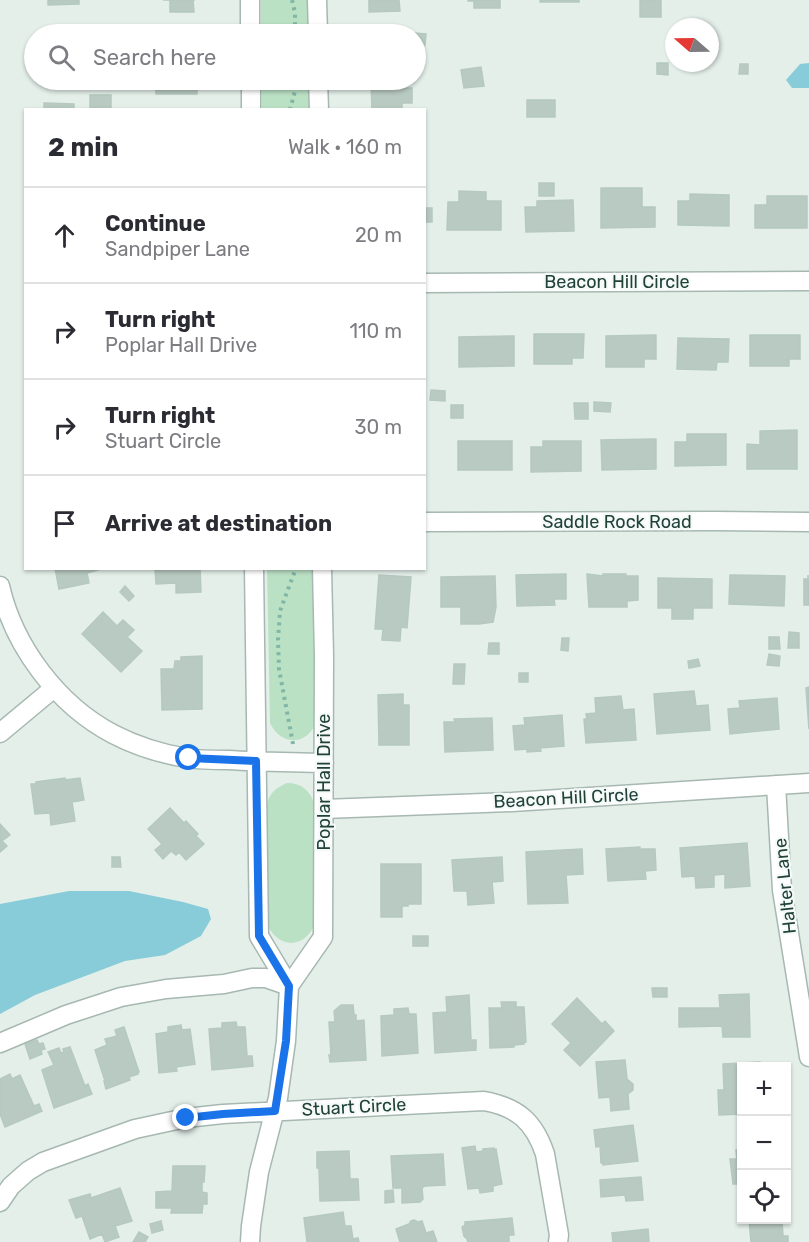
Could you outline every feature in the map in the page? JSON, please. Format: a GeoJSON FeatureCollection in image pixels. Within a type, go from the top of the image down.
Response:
{"type":"FeatureCollection","features":[{"type":"Feature","properties":{"kind":"street"},"geometry":{"type":"LineString","coordinates":[[250,0],[250,24]]}},
{"type":"Feature","properties":{"kind":"street"},"geometry":{"type":"LineString","coordinates":[[317,0],[318,24]]}},
{"type":"Feature","properties":{"kind":"street"},"geometry":{"type":"LineString","coordinates":[[250,90],[251,108]]}},
{"type":"Feature","properties":{"kind":"street"},"geometry":{"type":"LineString","coordinates":[[318,90],[319,108]]}},
{"type":"Feature","properties":{"kind":"street","name":"Beacon Hill Circle"},"geometry":{"type":"LineString","coordinates":[[426,283],[809,281]]}},
{"type":"Feature","properties":{"kind":"street","name":"Saddle Rock Road"},"geometry":{"type":"LineString","coordinates":[[426,522],[809,522]]}},
{"type":"Feature","properties":{"kind":"street"},"geometry":{"type":"LineString","coordinates":[[250,1242],[259,1172],[275,1111],[286,1041],[289,986],[259,936],[255,570]]}},
{"type":"Feature","properties":{"kind":"street","name":"Poplar Hall Drive"},"geometry":{"type":"LineString","coordinates":[[289,986],[323,937],[322,570]]}},
{"type":"Feature","properties":{"kind":"street"},"geometry":{"type":"LineString","coordinates":[[0,586],[16,630],[33,661],[54,688],[86,717],[113,734],[150,750],[189,758],[324,764]]}},
{"type":"Feature","properties":{"kind":"street"},"geometry":{"type":"LineString","coordinates":[[0,733],[54,688]]}},
{"type":"Feature","properties":{"kind":"street","name":"Beacon Hill Circle"},"geometry":{"type":"LineString","coordinates":[[324,809],[512,802],[809,783]]}},
{"type":"Feature","properties":{"kind":"street","name":"Halter Lane"},"geometry":{"type":"LineString","coordinates":[[776,785],[782,890],[809,1057]]}},
{"type":"Feature","properties":{"kind":"street"},"geometry":{"type":"LineString","coordinates":[[0,1043],[66,1015],[121,998],[166,989],[224,984],[252,978],[266,978],[289,986]]}},
{"type":"Feature","properties":{"kind":"street","name":"Stuart Circle"},"geometry":{"type":"LineString","coordinates":[[0,1202],[11,1186],[43,1162],[135,1128],[186,1118],[223,1114],[484,1101],[501,1104],[517,1113],[533,1128],[541,1143],[559,1235],[558,1242]]}},
{"type":"Feature","properties":{"kind":"path"},"geometry":{"type":"LineString","coordinates":[[292,0],[295,24]]}},
{"type":"Feature","properties":{"kind":"path"},"geometry":{"type":"LineString","coordinates":[[291,108],[295,90]]}},
{"type":"Feature","properties":{"kind":"path"},"geometry":{"type":"LineString","coordinates":[[293,762],[292,737],[279,669],[278,640],[280,611],[295,570]]}},
{"type":"Feature","properties":{"kind":"green space"},"geometry":{"type":"Polygon","coordinates":[[[261,0],[309,0],[309,24],[261,24],[261,0]]]}},
{"type":"Feature","properties":{"kind":"green space"},"geometry":{"type":"Polygon","coordinates":[[[262,90],[309,90],[309,108],[262,108],[262,90]]]}},
{"type":"Feature","properties":{"kind":"green space"},"geometry":{"type":"Polygon","coordinates":[[[267,570],[314,570],[316,723],[306,736],[293,740],[280,736],[270,723],[267,570]]]}},
{"type":"Feature","properties":{"kind":"green space"},"geometry":{"type":"Polygon","coordinates":[[[287,783],[297,784],[305,789],[315,806],[314,926],[304,939],[291,943],[278,939],[268,926],[266,806],[274,792],[287,783]]]}},
{"type":"Feature","properties":{"kind":"water"},"geometry":{"type":"Polygon","coordinates":[[[809,63],[809,88],[792,88],[786,80],[800,64],[809,63]]]}},
{"type":"Feature","properties":{"kind":"water"},"geometry":{"type":"Polygon","coordinates":[[[69,891],[129,891],[208,909],[211,919],[201,936],[165,955],[125,961],[35,995],[0,1014],[0,904],[69,891]]]}},
{"type":"Feature","properties":{"kind":"building"},"geometry":{"type":"Polygon","coordinates":[[[48,0],[79,0],[79,4],[48,5],[48,0]]]}},
{"type":"Feature","properties":{"kind":"building"},"geometry":{"type":"Polygon","coordinates":[[[170,0],[193,0],[194,12],[170,12],[170,0]]]}},
{"type":"Feature","properties":{"kind":"building"},"geometry":{"type":"Polygon","coordinates":[[[369,0],[399,0],[400,11],[369,12],[369,0]]]}},
{"type":"Feature","properties":{"kind":"building"},"geometry":{"type":"Polygon","coordinates":[[[468,0],[500,0],[500,8],[474,8],[474,1],[468,0]]]}},
{"type":"Feature","properties":{"kind":"building"},"geometry":{"type":"Polygon","coordinates":[[[540,0],[579,0],[579,2],[540,2],[540,0]]]}},
{"type":"Feature","properties":{"kind":"building"},"geometry":{"type":"Polygon","coordinates":[[[640,0],[661,0],[661,17],[640,17],[640,0]]]}},
{"type":"Feature","properties":{"kind":"building"},"geometry":{"type":"Polygon","coordinates":[[[657,63],[665,63],[665,72],[668,72],[668,75],[657,74],[657,63]]]}},
{"type":"Feature","properties":{"kind":"building"},"geometry":{"type":"Polygon","coordinates":[[[740,64],[748,64],[748,74],[739,74],[740,64]]]}},
{"type":"Feature","properties":{"kind":"building"},"geometry":{"type":"Polygon","coordinates":[[[481,67],[484,86],[464,88],[461,70],[481,67]]]}},
{"type":"Feature","properties":{"kind":"building"},"geometry":{"type":"Polygon","coordinates":[[[156,90],[197,90],[197,94],[156,94],[156,90]]]}},
{"type":"Feature","properties":{"kind":"building"},"geometry":{"type":"Polygon","coordinates":[[[371,90],[412,90],[412,103],[402,103],[402,108],[372,108],[371,90]]]}},
{"type":"Feature","properties":{"kind":"building"},"geometry":{"type":"Polygon","coordinates":[[[90,95],[111,95],[111,108],[90,108],[90,95]]]}},
{"type":"Feature","properties":{"kind":"building"},"geometry":{"type":"Polygon","coordinates":[[[527,100],[555,100],[555,117],[527,117],[527,100]]]}},
{"type":"Feature","properties":{"kind":"building"},"geometry":{"type":"Polygon","coordinates":[[[44,103],[74,104],[74,108],[44,108],[44,103]]]}},
{"type":"Feature","properties":{"kind":"building"},"geometry":{"type":"Polygon","coordinates":[[[539,183],[554,183],[554,196],[539,196],[539,183]]]}},
{"type":"Feature","properties":{"kind":"building"},"geometry":{"type":"Polygon","coordinates":[[[601,188],[642,188],[642,207],[655,207],[655,227],[601,228],[601,188]]]}},
{"type":"Feature","properties":{"kind":"building"},"geometry":{"type":"Polygon","coordinates":[[[459,191],[486,192],[486,201],[501,201],[501,230],[447,230],[448,202],[459,202],[459,191]]]}},
{"type":"Feature","properties":{"kind":"building"},"geometry":{"type":"Polygon","coordinates":[[[690,194],[729,195],[729,226],[678,225],[678,201],[690,201],[690,194]]]}},
{"type":"Feature","properties":{"kind":"building"},"geometry":{"type":"Polygon","coordinates":[[[767,196],[807,196],[807,228],[755,228],[755,205],[767,205],[767,196]]]}},
{"type":"Feature","properties":{"kind":"building"},"geometry":{"type":"Polygon","coordinates":[[[573,200],[574,231],[526,232],[525,207],[537,207],[537,201],[573,200]]]}},
{"type":"Feature","properties":{"kind":"building"},"geometry":{"type":"Polygon","coordinates":[[[426,208],[432,208],[432,222],[426,222],[426,208]]]}},
{"type":"Feature","properties":{"kind":"building"},"geometry":{"type":"Polygon","coordinates":[[[534,334],[584,334],[583,358],[572,358],[572,364],[534,364],[534,334]]]}},
{"type":"Feature","properties":{"kind":"building"},"geometry":{"type":"Polygon","coordinates":[[[656,335],[656,359],[644,359],[644,367],[606,367],[606,336],[656,335]]]}},
{"type":"Feature","properties":{"kind":"building"},"geometry":{"type":"Polygon","coordinates":[[[750,335],[800,335],[800,359],[789,359],[789,366],[750,366],[750,335]]]}},
{"type":"Feature","properties":{"kind":"building"},"geometry":{"type":"Polygon","coordinates":[[[514,336],[514,366],[459,367],[459,337],[514,336]]]}},
{"type":"Feature","properties":{"kind":"building"},"geometry":{"type":"Polygon","coordinates":[[[678,338],[729,339],[728,362],[717,362],[716,370],[677,369],[678,338]]]}},
{"type":"Feature","properties":{"kind":"building"},"geometry":{"type":"Polygon","coordinates":[[[431,390],[445,391],[445,401],[430,400],[431,390]]]}},
{"type":"Feature","properties":{"kind":"building"},"geometry":{"type":"Polygon","coordinates":[[[594,402],[611,403],[610,412],[594,411],[594,402]]]}},
{"type":"Feature","properties":{"kind":"building"},"geometry":{"type":"Polygon","coordinates":[[[574,403],[588,403],[588,419],[575,419],[574,403]]]}},
{"type":"Feature","properties":{"kind":"building"},"geometry":{"type":"Polygon","coordinates":[[[451,405],[463,405],[463,418],[451,418],[451,405]]]}},
{"type":"Feature","properties":{"kind":"building"},"geometry":{"type":"Polygon","coordinates":[[[797,430],[797,469],[747,469],[747,444],[760,445],[760,431],[797,430]]]}},
{"type":"Feature","properties":{"kind":"building"},"geometry":{"type":"Polygon","coordinates":[[[687,434],[726,434],[726,465],[675,466],[675,442],[687,442],[687,434]]]}},
{"type":"Feature","properties":{"kind":"building"},"geometry":{"type":"Polygon","coordinates":[[[656,439],[656,469],[602,470],[601,440],[656,439]]]}},
{"type":"Feature","properties":{"kind":"building"},"geometry":{"type":"Polygon","coordinates":[[[458,441],[512,441],[512,470],[458,470],[458,441]]]}},
{"type":"Feature","properties":{"kind":"building"},"geometry":{"type":"Polygon","coordinates":[[[543,441],[581,441],[581,471],[531,472],[531,447],[543,447],[543,441]]]}},
{"type":"Feature","properties":{"kind":"building"},"geometry":{"type":"Polygon","coordinates":[[[55,570],[98,570],[87,573],[89,583],[59,589],[55,570]]]}},
{"type":"Feature","properties":{"kind":"building"},"geometry":{"type":"Polygon","coordinates":[[[155,570],[200,570],[201,592],[176,593],[176,583],[156,584],[155,570]]]}},
{"type":"Feature","properties":{"kind":"building"},"geometry":{"type":"Polygon","coordinates":[[[566,574],[566,599],[554,599],[555,605],[517,606],[516,575],[566,574]]]}},
{"type":"Feature","properties":{"kind":"building"},"geometry":{"type":"Polygon","coordinates":[[[587,574],[638,576],[638,600],[627,601],[627,607],[589,607],[587,574]]]}},
{"type":"Feature","properties":{"kind":"building"},"geometry":{"type":"Polygon","coordinates":[[[379,575],[411,577],[407,628],[401,627],[400,641],[382,640],[383,629],[375,629],[379,575]]]}},
{"type":"Feature","properties":{"kind":"building"},"geometry":{"type":"Polygon","coordinates":[[[730,575],[785,576],[784,606],[729,604],[730,575]]]}},
{"type":"Feature","properties":{"kind":"building"},"geometry":{"type":"Polygon","coordinates":[[[808,575],[809,605],[804,605],[804,579],[808,579],[808,575]]]}},
{"type":"Feature","properties":{"kind":"building"},"geometry":{"type":"Polygon","coordinates":[[[495,576],[496,607],[493,622],[461,624],[461,607],[441,607],[441,577],[495,576]]]}},
{"type":"Feature","properties":{"kind":"building"},"geometry":{"type":"Polygon","coordinates":[[[658,578],[712,579],[712,608],[693,608],[693,619],[672,619],[672,608],[658,608],[658,578]]]}},
{"type":"Feature","properties":{"kind":"building"},"geometry":{"type":"Polygon","coordinates":[[[125,586],[134,596],[129,601],[120,592],[125,586]]]}},
{"type":"Feature","properties":{"kind":"building"},"geometry":{"type":"Polygon","coordinates":[[[103,612],[117,626],[123,620],[134,630],[127,637],[142,651],[121,672],[82,634],[103,612]]]}},
{"type":"Feature","properties":{"kind":"building"},"geometry":{"type":"Polygon","coordinates":[[[789,632],[799,633],[799,648],[788,648],[789,632]]]}},
{"type":"Feature","properties":{"kind":"building"},"geometry":{"type":"Polygon","coordinates":[[[769,637],[779,637],[780,649],[769,649],[769,637]]]}},
{"type":"Feature","properties":{"kind":"building"},"geometry":{"type":"Polygon","coordinates":[[[562,638],[569,638],[568,651],[561,650],[562,638]]]}},
{"type":"Feature","properties":{"kind":"building"},"geometry":{"type":"Polygon","coordinates":[[[489,643],[499,643],[499,654],[488,654],[489,643]]]}},
{"type":"Feature","properties":{"kind":"building"},"geometry":{"type":"Polygon","coordinates":[[[769,654],[780,656],[779,666],[767,665],[769,654]]]}},
{"type":"Feature","properties":{"kind":"building"},"geometry":{"type":"Polygon","coordinates":[[[202,656],[202,709],[162,710],[161,669],[174,669],[175,661],[181,661],[181,657],[202,656]]]}},
{"type":"Feature","properties":{"kind":"building"},"geometry":{"type":"Polygon","coordinates":[[[698,659],[700,666],[689,668],[688,661],[698,659]]]}},
{"type":"Feature","properties":{"kind":"building"},"geometry":{"type":"Polygon","coordinates":[[[454,664],[465,664],[464,684],[453,684],[454,664]]]}},
{"type":"Feature","properties":{"kind":"building"},"geometry":{"type":"Polygon","coordinates":[[[519,673],[528,673],[528,682],[519,682],[519,673]]]}},
{"type":"Feature","properties":{"kind":"building"},"geometry":{"type":"Polygon","coordinates":[[[809,687],[809,729],[806,688],[809,687]]]}},
{"type":"Feature","properties":{"kind":"building"},"geometry":{"type":"Polygon","coordinates":[[[694,691],[696,706],[708,705],[710,730],[657,734],[654,694],[694,691]]]}},
{"type":"Feature","properties":{"kind":"building"},"geometry":{"type":"Polygon","coordinates":[[[403,694],[403,705],[409,705],[409,745],[379,745],[378,695],[403,694]]]}},
{"type":"Feature","properties":{"kind":"building"},"geometry":{"type":"Polygon","coordinates":[[[621,696],[623,710],[634,709],[636,740],[586,743],[584,719],[587,719],[586,714],[596,713],[595,698],[621,696]]]}},
{"type":"Feature","properties":{"kind":"building"},"geometry":{"type":"Polygon","coordinates":[[[777,698],[779,729],[730,734],[728,709],[740,708],[739,701],[777,698]]]}},
{"type":"Feature","properties":{"kind":"building"},"geometry":{"type":"Polygon","coordinates":[[[562,715],[564,746],[540,748],[541,751],[515,750],[513,726],[525,725],[524,718],[562,715]]]}},
{"type":"Feature","properties":{"kind":"building"},"geometry":{"type":"Polygon","coordinates":[[[492,718],[493,750],[445,752],[444,722],[455,722],[454,719],[492,718]]]}},
{"type":"Feature","properties":{"kind":"building"},"geometry":{"type":"Polygon","coordinates":[[[65,778],[65,780],[80,778],[84,800],[72,802],[75,821],[51,825],[50,813],[35,814],[31,784],[65,778]]]}},
{"type":"Feature","properties":{"kind":"building"},"geometry":{"type":"Polygon","coordinates":[[[170,808],[184,823],[186,821],[204,844],[186,860],[179,852],[176,855],[171,851],[163,859],[155,850],[162,844],[148,829],[170,808]]]}},
{"type":"Feature","properties":{"kind":"building"},"geometry":{"type":"Polygon","coordinates":[[[0,824],[10,835],[2,841],[7,846],[0,852],[0,824]]]}},
{"type":"Feature","properties":{"kind":"building"},"geometry":{"type":"Polygon","coordinates":[[[747,843],[750,886],[725,888],[725,874],[714,875],[714,887],[696,888],[695,876],[682,877],[680,848],[747,843]]]}},
{"type":"Feature","properties":{"kind":"building"},"geometry":{"type":"Polygon","coordinates":[[[640,847],[640,849],[655,849],[656,870],[645,871],[646,879],[608,881],[606,849],[640,847]]]}},
{"type":"Feature","properties":{"kind":"building"},"geometry":{"type":"Polygon","coordinates":[[[582,849],[583,874],[566,875],[568,903],[528,904],[526,852],[582,849]]]}},
{"type":"Feature","properties":{"kind":"building"},"geometry":{"type":"Polygon","coordinates":[[[112,857],[120,857],[121,867],[112,867],[112,857]]]}},
{"type":"Feature","properties":{"kind":"building"},"geometry":{"type":"Polygon","coordinates":[[[502,857],[503,881],[492,882],[494,903],[468,905],[467,891],[454,891],[452,860],[502,857]]]}},
{"type":"Feature","properties":{"kind":"building"},"geometry":{"type":"Polygon","coordinates":[[[381,864],[421,864],[421,904],[402,906],[402,917],[381,917],[381,864]]]}},
{"type":"Feature","properties":{"kind":"building"},"geometry":{"type":"Polygon","coordinates":[[[413,936],[428,936],[428,946],[413,946],[413,936]]]}},
{"type":"Feature","properties":{"kind":"building"},"geometry":{"type":"Polygon","coordinates":[[[652,988],[667,988],[667,997],[653,997],[652,988]]]}},
{"type":"Feature","properties":{"kind":"building"},"geometry":{"type":"Polygon","coordinates":[[[749,994],[750,1037],[723,1037],[722,1026],[679,1027],[679,1008],[720,1008],[719,995],[749,994]]]}},
{"type":"Feature","properties":{"kind":"building"},"geometry":{"type":"Polygon","coordinates":[[[469,995],[471,1040],[476,1040],[476,1050],[435,1053],[433,1013],[447,1012],[446,997],[469,995]]]}},
{"type":"Feature","properties":{"kind":"building"},"geometry":{"type":"Polygon","coordinates":[[[577,998],[602,1024],[605,1021],[614,1031],[580,1066],[564,1050],[571,1043],[552,1024],[577,998]]]}},
{"type":"Feature","properties":{"kind":"building"},"geometry":{"type":"Polygon","coordinates":[[[501,1002],[516,1002],[516,1007],[524,1007],[526,1042],[524,1044],[514,1045],[514,1047],[490,1048],[489,1008],[502,1008],[501,1002]]]}},
{"type":"Feature","properties":{"kind":"building"},"geometry":{"type":"Polygon","coordinates":[[[341,1005],[353,1005],[356,1021],[364,1020],[366,1060],[330,1062],[329,1022],[335,1022],[334,1011],[341,1005]]]}},
{"type":"Feature","properties":{"kind":"building"},"geometry":{"type":"Polygon","coordinates":[[[408,1008],[409,1014],[416,1014],[418,1053],[382,1056],[381,1016],[394,1015],[394,1009],[408,1008]]]}},
{"type":"Feature","properties":{"kind":"building"},"geometry":{"type":"Polygon","coordinates":[[[236,1022],[237,1027],[245,1027],[247,1056],[252,1056],[253,1066],[212,1070],[209,1029],[222,1028],[222,1023],[236,1022]]]}},
{"type":"Feature","properties":{"kind":"building"},"geometry":{"type":"Polygon","coordinates":[[[181,1025],[182,1030],[190,1029],[195,1064],[176,1067],[177,1071],[159,1073],[156,1034],[168,1032],[168,1027],[181,1025]]]}},
{"type":"Feature","properties":{"kind":"building"},"geometry":{"type":"Polygon","coordinates":[[[124,1027],[139,1072],[129,1077],[130,1080],[106,1089],[95,1050],[107,1045],[105,1039],[117,1036],[115,1030],[124,1027]]]}},
{"type":"Feature","properties":{"kind":"building"},"geometry":{"type":"Polygon","coordinates":[[[37,1040],[39,1044],[43,1043],[45,1049],[41,1050],[42,1054],[30,1059],[25,1044],[37,1040]]]}},
{"type":"Feature","properties":{"kind":"building"},"geometry":{"type":"Polygon","coordinates":[[[70,1047],[85,1086],[88,1084],[92,1094],[54,1108],[42,1070],[54,1065],[48,1052],[59,1048],[61,1053],[64,1052],[63,1049],[70,1047]]]}},
{"type":"Feature","properties":{"kind":"building"},"geometry":{"type":"Polygon","coordinates":[[[625,1060],[627,1079],[633,1084],[633,1090],[628,1094],[629,1109],[611,1111],[610,1097],[599,1098],[596,1062],[625,1060]]]}},
{"type":"Feature","properties":{"kind":"building"},"geometry":{"type":"Polygon","coordinates":[[[737,1063],[737,1114],[719,1115],[718,1090],[724,1090],[723,1064],[737,1063]]]}},
{"type":"Feature","properties":{"kind":"building"},"geometry":{"type":"Polygon","coordinates":[[[10,1074],[12,1079],[20,1075],[34,1106],[39,1104],[42,1111],[5,1127],[0,1114],[0,1079],[10,1074]]]}},
{"type":"Feature","properties":{"kind":"building"},"geometry":{"type":"Polygon","coordinates":[[[633,1125],[638,1161],[603,1165],[600,1146],[596,1147],[594,1130],[633,1125]]]}},
{"type":"Feature","properties":{"kind":"building"},"geometry":{"type":"Polygon","coordinates":[[[475,1146],[476,1152],[483,1151],[483,1149],[496,1149],[502,1184],[493,1186],[493,1191],[480,1193],[479,1188],[468,1189],[462,1148],[475,1146]]]}},
{"type":"Feature","properties":{"kind":"building"},"geometry":{"type":"Polygon","coordinates":[[[349,1151],[350,1179],[358,1179],[359,1200],[320,1201],[317,1152],[349,1151]]]}},
{"type":"Feature","properties":{"kind":"building"},"geometry":{"type":"Polygon","coordinates":[[[443,1154],[445,1185],[425,1186],[422,1188],[423,1199],[420,1202],[402,1203],[402,1188],[393,1188],[391,1156],[443,1154]]]}},
{"type":"Feature","properties":{"kind":"building"},"geometry":{"type":"Polygon","coordinates":[[[730,1159],[737,1159],[737,1184],[733,1184],[730,1159]]]}},
{"type":"Feature","properties":{"kind":"building"},"geometry":{"type":"Polygon","coordinates":[[[173,1166],[205,1166],[202,1192],[207,1193],[207,1204],[203,1204],[202,1213],[171,1213],[172,1208],[156,1208],[156,1192],[172,1191],[173,1166]]]}},
{"type":"Feature","properties":{"kind":"building"},"geometry":{"type":"Polygon","coordinates":[[[641,1177],[643,1200],[626,1201],[625,1195],[601,1197],[600,1180],[641,1177]]]}},
{"type":"Feature","properties":{"kind":"building"},"geometry":{"type":"Polygon","coordinates":[[[120,1188],[132,1221],[115,1226],[119,1237],[105,1242],[102,1234],[90,1239],[82,1216],[76,1218],[69,1200],[90,1194],[91,1198],[120,1188]]]}},
{"type":"Feature","properties":{"kind":"building"},"geometry":{"type":"Polygon","coordinates":[[[393,1190],[394,1202],[385,1203],[385,1191],[393,1190]]]}},
{"type":"Feature","properties":{"kind":"building"},"geometry":{"type":"Polygon","coordinates":[[[343,1212],[345,1226],[351,1226],[353,1239],[358,1238],[359,1242],[307,1242],[304,1218],[343,1212]]]}},
{"type":"Feature","properties":{"kind":"building"},"geometry":{"type":"Polygon","coordinates":[[[512,1218],[514,1235],[509,1235],[509,1242],[468,1242],[464,1236],[462,1227],[465,1222],[512,1218]]]}},
{"type":"Feature","properties":{"kind":"building"},"geometry":{"type":"Polygon","coordinates":[[[414,1220],[422,1221],[426,1233],[433,1231],[437,1242],[400,1242],[396,1229],[414,1220]]]}},
{"type":"Feature","properties":{"kind":"building"},"geometry":{"type":"Polygon","coordinates":[[[161,1221],[163,1230],[152,1233],[150,1224],[161,1221]]]}},
{"type":"Feature","properties":{"kind":"building"},"geometry":{"type":"Polygon","coordinates":[[[749,1224],[782,1224],[783,1236],[788,1236],[788,1242],[751,1242],[749,1224]]]}},
{"type":"Feature","properties":{"kind":"building"},"geometry":{"type":"Polygon","coordinates":[[[648,1229],[649,1242],[613,1242],[612,1233],[648,1229]]]}},
{"type":"Feature","properties":{"kind":"building"},"geometry":{"type":"Polygon","coordinates":[[[139,1232],[148,1237],[145,1242],[133,1242],[139,1232]]]}},
{"type":"Feature","properties":{"kind":"route"},"geometry":{"type":"LineString","coordinates":[[186,1118],[275,1111],[286,1041],[289,986],[259,936],[256,761],[189,758]]}}]}
